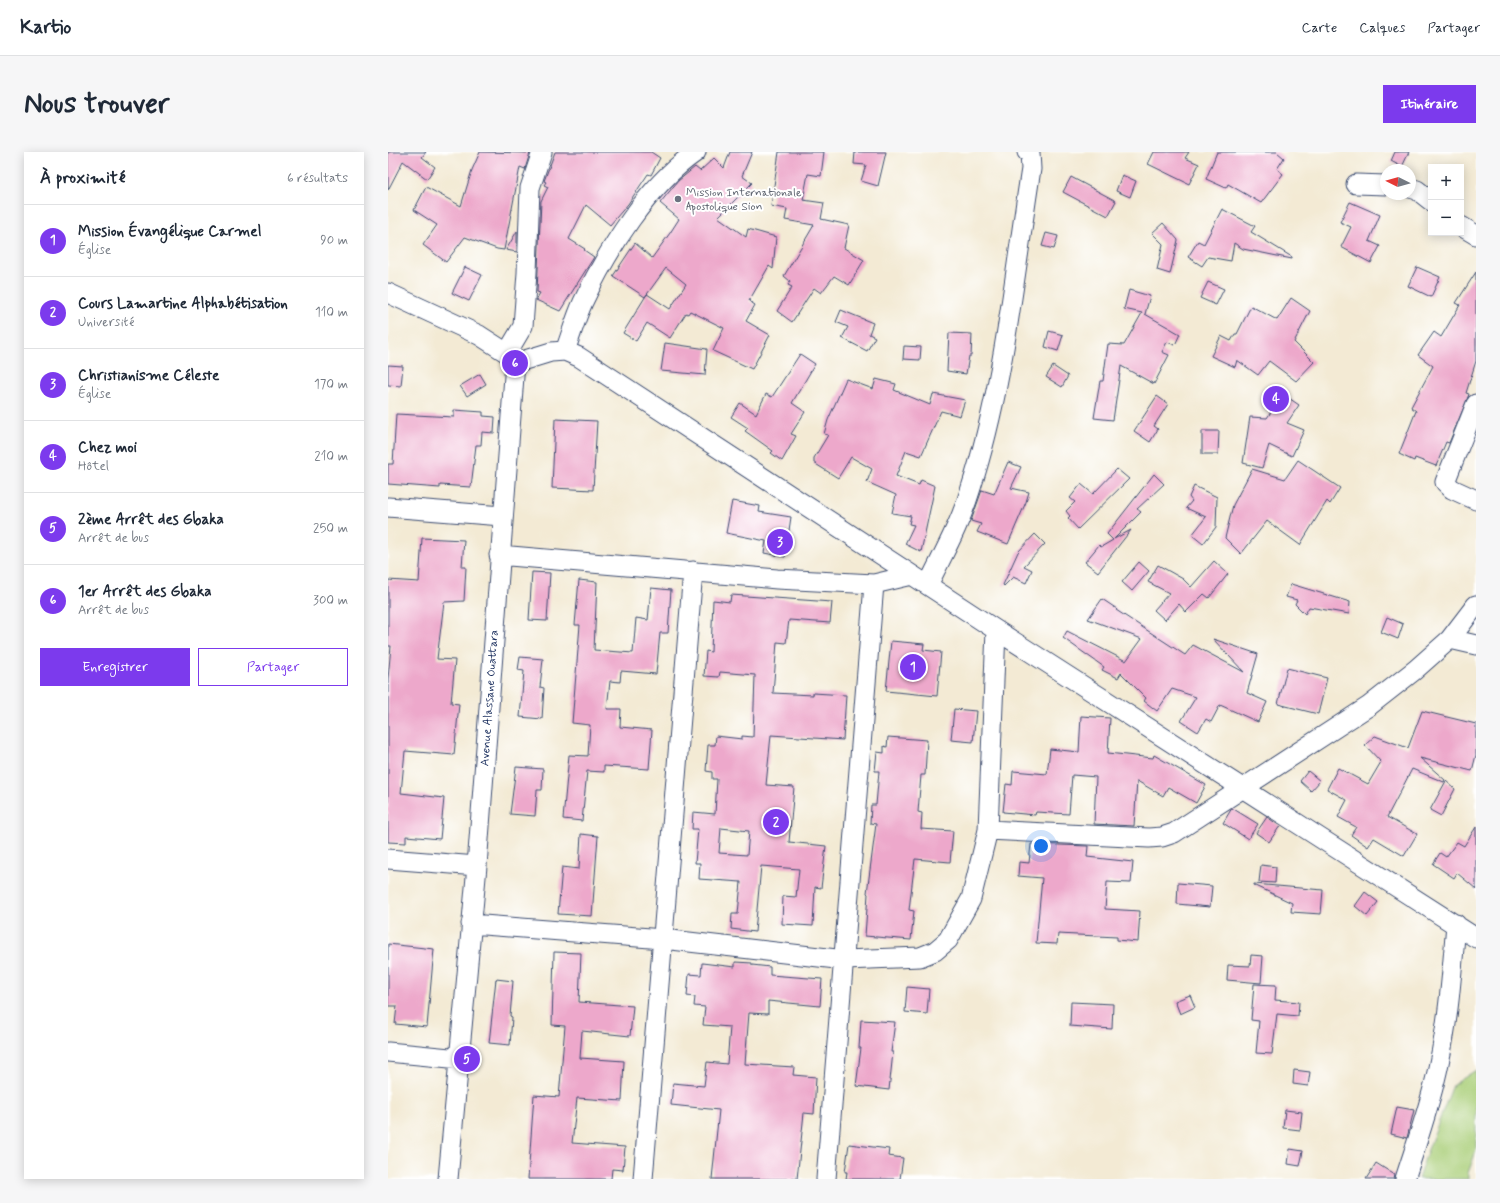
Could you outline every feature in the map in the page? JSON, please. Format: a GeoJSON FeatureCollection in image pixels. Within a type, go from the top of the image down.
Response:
{"type":"FeatureCollection","features":[{"type":"Feature","properties":{"kind":"street"},"geometry":{"type":"LineString","coordinates":[[511,358],[523,326],[527,273],[530,188],[542,152]]}},
{"type":"Feature","properties":{"kind":"street"},"geometry":{"type":"LineString","coordinates":[[565,351],[583,303],[624,231],[646,200],[683,161],[696,152]]}},
{"type":"Feature","properties":{"kind":"street"},"geometry":{"type":"LineString","coordinates":[[928,585],[953,536],[970,492],[984,445],[1000,368],[1030,177],[1030,153],[1027,152]]}},
{"type":"Feature","properties":{"kind":"street"},"geometry":{"type":"LineString","coordinates":[[1356,184],[1380,186]]}},
{"type":"Feature","properties":{"kind":"street"},"geometry":{"type":"LineString","coordinates":[[1416,190],[1430,200]]}},
{"type":"Feature","properties":{"kind":"street"},"geometry":{"type":"LineString","coordinates":[[1464,228],[1476,235]]}},
{"type":"Feature","properties":{"kind":"street"},"geometry":{"type":"LineString","coordinates":[[388,294],[479,335],[511,358],[565,351],[579,357],[996,630],[1476,938]]}},
{"type":"Feature","properties":{"kind":"street","name":"Avenue Alassane Ouattara"},"geometry":{"type":"LineString","coordinates":[[448,1179],[477,866],[502,516],[511,358]]}},
{"type":"Feature","properties":{"kind":"street"},"geometry":{"type":"LineString","coordinates":[[1476,404],[1446,482],[1452,489],[1476,500]]}},
{"type":"Feature","properties":{"kind":"street"},"geometry":{"type":"LineString","coordinates":[[388,506],[502,516]]}},
{"type":"Feature","properties":{"kind":"street"},"geometry":{"type":"LineString","coordinates":[[499,555],[777,579],[874,584],[912,575]]}},
{"type":"Feature","properties":{"kind":"street"},"geometry":{"type":"LineString","coordinates":[[644,1179],[693,571]]}},
{"type":"Feature","properties":{"kind":"street"},"geometry":{"type":"LineString","coordinates":[[826,1179],[845,960],[874,584]]}},
{"type":"Feature","properties":{"kind":"street"},"geometry":{"type":"LineString","coordinates":[[988,830],[1149,838],[1162,837],[1174,833],[1369,706],[1415,670],[1450,639],[1476,605]]}},
{"type":"Feature","properties":{"kind":"street"},"geometry":{"type":"LineString","coordinates":[[471,924],[663,939],[845,960],[920,957],[936,951],[948,940],[970,899],[988,830],[996,630]]}},
{"type":"Feature","properties":{"kind":"street"},"geometry":{"type":"LineString","coordinates":[[1450,639],[1476,645]]}},
{"type":"Feature","properties":{"kind":"street"},"geometry":{"type":"LineString","coordinates":[[388,859],[477,866]]}},
{"type":"Feature","properties":{"kind":"street"},"geometry":{"type":"LineString","coordinates":[[1405,1179],[1426,1117],[1440,1062],[1451,987],[1456,924]]}},
{"type":"Feature","properties":{"kind":"street"},"geometry":{"type":"LineString","coordinates":[[388,1052],[460,1058]]}},
{"type":"Feature","properties":{"kind":"green space"},"geometry":{"type":"Polygon","coordinates":[[[1476,1070],[1476,1151],[1468,1173],[1468,1179],[1418,1179],[1453,1085],[1476,1070]]]}},
{"type":"Feature","properties":{"kind":"building"},"geometry":{"type":"Polygon","coordinates":[[[388,152],[426,152],[422,157],[435,167],[427,179],[403,161],[388,190],[388,152]]]}},
{"type":"Feature","properties":{"kind":"building"},"geometry":{"type":"Polygon","coordinates":[[[480,152],[530,153],[525,169],[520,167],[504,250],[497,249],[465,237],[446,262],[423,245],[437,225],[414,210],[426,187],[461,206],[472,170],[480,152]]]}},
{"type":"Feature","properties":{"kind":"building"},"geometry":{"type":"Polygon","coordinates":[[[555,152],[651,152],[660,158],[651,175],[648,174],[628,204],[610,225],[586,205],[569,239],[585,249],[584,250],[594,257],[560,311],[536,300],[540,293],[537,292],[541,201],[548,187],[544,185],[546,182],[544,181],[555,152]]]}},
{"type":"Feature","properties":{"kind":"building"},"geometry":{"type":"Polygon","coordinates":[[[730,152],[752,152],[742,176],[752,183],[718,217],[746,237],[748,229],[776,237],[773,269],[769,266],[749,301],[755,305],[746,321],[770,335],[752,369],[713,351],[724,328],[690,311],[688,314],[686,313],[670,338],[647,323],[636,341],[623,333],[646,296],[645,297],[613,276],[635,243],[652,258],[670,233],[679,219],[660,203],[678,181],[695,167],[700,171],[714,158],[724,168],[730,152]],[[666,268],[647,294],[670,309],[686,284],[666,268]]]}},
{"type":"Feature","properties":{"kind":"building"},"geometry":{"type":"Polygon","coordinates":[[[779,152],[824,152],[821,176],[808,174],[803,200],[824,203],[821,219],[849,225],[844,248],[864,260],[849,285],[834,276],[821,293],[814,288],[792,322],[777,311],[792,287],[788,285],[790,281],[784,276],[814,225],[785,220],[787,209],[771,206],[779,152]]]}},
{"type":"Feature","properties":{"kind":"building"},"geometry":{"type":"Polygon","coordinates":[[[855,152],[886,152],[878,186],[861,181],[866,165],[854,164],[855,152]]]}},
{"type":"Feature","properties":{"kind":"building"},"geometry":{"type":"Polygon","coordinates":[[[1154,152],[1189,152],[1185,158],[1199,164],[1189,184],[1148,164],[1154,152]]]}},
{"type":"Feature","properties":{"kind":"building"},"geometry":{"type":"Polygon","coordinates":[[[1217,152],[1277,152],[1284,158],[1277,169],[1283,174],[1261,203],[1228,184],[1226,188],[1206,179],[1217,152]]]}},
{"type":"Feature","properties":{"kind":"building"},"geometry":{"type":"Polygon","coordinates":[[[1395,152],[1409,152],[1403,164],[1396,164],[1391,161],[1395,152]]]}},
{"type":"Feature","properties":{"kind":"building"},"geometry":{"type":"Polygon","coordinates":[[[1122,175],[1136,181],[1130,197],[1116,191],[1122,175]]]}},
{"type":"Feature","properties":{"kind":"building"},"geometry":{"type":"Polygon","coordinates":[[[1071,177],[1116,201],[1108,216],[1063,192],[1071,177]]]}},
{"type":"Feature","properties":{"kind":"building"},"geometry":{"type":"Polygon","coordinates":[[[1350,202],[1380,215],[1369,241],[1380,246],[1371,263],[1341,247],[1351,227],[1340,222],[1350,202]]]}},
{"type":"Feature","properties":{"kind":"building"},"geometry":{"type":"Polygon","coordinates":[[[1222,209],[1255,226],[1251,232],[1292,257],[1292,259],[1243,249],[1234,243],[1231,261],[1208,257],[1202,266],[1188,257],[1198,241],[1204,244],[1222,209]]]}},
{"type":"Feature","properties":{"kind":"building"},"geometry":{"type":"Polygon","coordinates":[[[1163,223],[1178,240],[1170,274],[1157,270],[1163,244],[1152,233],[1163,223]]]}},
{"type":"Feature","properties":{"kind":"building"},"geometry":{"type":"Polygon","coordinates":[[[517,231],[517,252],[506,250],[517,231]]]}},
{"type":"Feature","properties":{"kind":"building"},"geometry":{"type":"Polygon","coordinates":[[[1046,233],[1058,236],[1054,249],[1042,246],[1046,233]]]}},
{"type":"Feature","properties":{"kind":"building"},"geometry":{"type":"Polygon","coordinates":[[[465,267],[482,275],[469,301],[452,293],[465,267]]]}},
{"type":"Feature","properties":{"kind":"building"},"geometry":{"type":"Polygon","coordinates":[[[1417,267],[1440,277],[1431,297],[1408,286],[1417,267]]]}},
{"type":"Feature","properties":{"kind":"building"},"geometry":{"type":"Polygon","coordinates":[[[1476,272],[1476,361],[1466,393],[1469,394],[1449,443],[1446,442],[1436,466],[1415,458],[1414,461],[1399,454],[1416,411],[1411,407],[1433,366],[1418,355],[1434,332],[1441,337],[1460,305],[1456,303],[1476,272]]]}},
{"type":"Feature","properties":{"kind":"building"},"geometry":{"type":"Polygon","coordinates":[[[1208,282],[1224,289],[1216,305],[1200,298],[1208,282]]]}},
{"type":"Feature","properties":{"kind":"building"},"geometry":{"type":"Polygon","coordinates":[[[1129,290],[1150,296],[1145,314],[1180,334],[1175,345],[1167,342],[1162,352],[1169,355],[1154,384],[1121,366],[1113,420],[1094,418],[1100,381],[1103,381],[1108,344],[1124,345],[1142,313],[1124,309],[1129,290]]]}},
{"type":"Feature","properties":{"kind":"building"},"geometry":{"type":"Polygon","coordinates":[[[1291,298],[1310,311],[1294,342],[1314,362],[1296,381],[1269,361],[1258,375],[1237,360],[1235,367],[1211,356],[1221,336],[1231,341],[1235,334],[1237,334],[1251,306],[1277,320],[1291,298]]]}},
{"type":"Feature","properties":{"kind":"building"},"geometry":{"type":"Polygon","coordinates":[[[841,310],[873,323],[869,334],[875,337],[867,351],[842,338],[848,327],[836,322],[841,310]]]}},
{"type":"Feature","properties":{"kind":"building"},"geometry":{"type":"Polygon","coordinates":[[[1049,331],[1063,335],[1058,351],[1045,347],[1049,331]]]}},
{"type":"Feature","properties":{"kind":"building"},"geometry":{"type":"Polygon","coordinates":[[[949,333],[972,334],[971,356],[969,356],[966,374],[947,371],[949,333]]]}},
{"type":"Feature","properties":{"kind":"building"},"geometry":{"type":"Polygon","coordinates":[[[665,343],[707,349],[705,375],[661,371],[665,343]]]}},
{"type":"Feature","properties":{"kind":"building"},"geometry":{"type":"Polygon","coordinates":[[[904,346],[921,347],[920,360],[903,359],[904,346]]]}},
{"type":"Feature","properties":{"kind":"building"},"geometry":{"type":"Polygon","coordinates":[[[800,354],[815,364],[792,403],[805,412],[791,434],[796,436],[782,461],[771,453],[773,451],[745,431],[748,428],[731,417],[740,403],[756,414],[766,394],[772,397],[800,354]]]}},
{"type":"Feature","properties":{"kind":"building"},"geometry":{"type":"Polygon","coordinates":[[[388,365],[403,366],[401,386],[388,385],[388,365]]]}},
{"type":"Feature","properties":{"kind":"building"},"geometry":{"type":"Polygon","coordinates":[[[1053,366],[1068,376],[1062,387],[1046,377],[1053,366]]]}},
{"type":"Feature","properties":{"kind":"building"},"geometry":{"type":"Polygon","coordinates":[[[480,374],[486,384],[467,396],[460,386],[480,374]]]}},
{"type":"Feature","properties":{"kind":"building"},"geometry":{"type":"Polygon","coordinates":[[[846,379],[873,389],[876,379],[896,384],[894,390],[930,405],[933,394],[965,400],[960,416],[941,411],[921,456],[906,451],[896,476],[919,485],[921,480],[935,486],[921,552],[905,544],[914,525],[909,524],[911,516],[892,513],[896,495],[867,482],[872,469],[851,457],[838,478],[814,463],[814,458],[828,435],[824,434],[828,420],[846,379]]]}},
{"type":"Feature","properties":{"kind":"building"},"geometry":{"type":"Polygon","coordinates":[[[1283,394],[1299,405],[1287,423],[1304,430],[1292,456],[1269,445],[1262,468],[1243,463],[1250,417],[1267,418],[1283,394]]]}},
{"type":"Feature","properties":{"kind":"building"},"geometry":{"type":"Polygon","coordinates":[[[1157,396],[1168,404],[1154,426],[1158,429],[1150,442],[1134,431],[1157,396]]]}},
{"type":"Feature","properties":{"kind":"building"},"geometry":{"type":"Polygon","coordinates":[[[454,410],[483,412],[483,416],[495,417],[494,433],[482,432],[481,445],[476,445],[471,487],[440,485],[440,488],[388,484],[388,464],[393,464],[396,414],[454,417],[454,410]]]}},
{"type":"Feature","properties":{"kind":"building"},"geometry":{"type":"Polygon","coordinates":[[[555,419],[597,421],[593,490],[552,488],[555,419]]]}},
{"type":"Feature","properties":{"kind":"building"},"geometry":{"type":"Polygon","coordinates":[[[1202,431],[1219,431],[1218,454],[1202,454],[1202,431]]]}},
{"type":"Feature","properties":{"kind":"building"},"geometry":{"type":"Polygon","coordinates":[[[1298,460],[1340,488],[1330,504],[1327,501],[1300,545],[1267,521],[1241,554],[1225,538],[1233,505],[1252,469],[1285,479],[1298,460]]]}},
{"type":"Feature","properties":{"kind":"building"},"geometry":{"type":"Polygon","coordinates":[[[1008,462],[1021,467],[1011,488],[1029,492],[1008,544],[977,532],[981,524],[971,521],[982,490],[994,494],[1008,462]]]}},
{"type":"Feature","properties":{"kind":"building"},"geometry":{"type":"Polygon","coordinates":[[[1117,469],[1129,479],[1078,529],[1068,518],[1070,516],[1066,511],[1075,502],[1070,498],[1081,484],[1093,494],[1117,469]]]}},
{"type":"Feature","properties":{"kind":"building"},"geometry":{"type":"Polygon","coordinates":[[[1154,474],[1164,484],[1137,509],[1141,512],[1114,539],[1131,530],[1098,572],[1085,562],[1099,545],[1101,547],[1113,540],[1107,534],[1154,474]]]}},
{"type":"Feature","properties":{"kind":"building"},"geometry":{"type":"Polygon","coordinates":[[[1194,486],[1217,497],[1216,527],[1203,544],[1192,535],[1206,517],[1186,508],[1192,501],[1189,497],[1194,486]]]}},
{"type":"Feature","properties":{"kind":"building"},"geometry":{"type":"Polygon","coordinates":[[[732,501],[760,506],[759,512],[791,517],[785,557],[764,553],[766,541],[726,533],[732,501]]]}},
{"type":"Feature","properties":{"kind":"building"},"geometry":{"type":"Polygon","coordinates":[[[1035,534],[1045,544],[1024,566],[1032,570],[1026,583],[1013,577],[1004,586],[1003,585],[1018,552],[1035,534]]]}},
{"type":"Feature","properties":{"kind":"building"},"geometry":{"type":"Polygon","coordinates":[[[422,538],[464,540],[462,567],[466,567],[464,601],[444,602],[437,659],[455,660],[451,703],[459,704],[454,755],[405,751],[401,793],[444,798],[440,839],[406,836],[406,843],[388,842],[388,679],[391,646],[388,646],[388,580],[419,582],[422,538]]]}},
{"type":"Feature","properties":{"kind":"building"},"geometry":{"type":"Polygon","coordinates":[[[1214,561],[1228,574],[1209,598],[1204,594],[1186,612],[1179,604],[1165,620],[1154,610],[1169,593],[1148,582],[1158,565],[1183,579],[1191,587],[1214,561]]]}},
{"type":"Feature","properties":{"kind":"building"},"geometry":{"type":"Polygon","coordinates":[[[1139,562],[1149,571],[1132,591],[1122,582],[1139,562]]]}},
{"type":"Feature","properties":{"kind":"building"},"geometry":{"type":"Polygon","coordinates":[[[532,572],[550,573],[547,621],[529,620],[532,572]]]}},
{"type":"Feature","properties":{"kind":"building"},"geometry":{"type":"Polygon","coordinates":[[[579,580],[597,582],[594,650],[633,653],[636,618],[648,620],[651,588],[671,590],[668,633],[660,633],[656,674],[621,671],[620,682],[610,681],[607,709],[621,709],[620,727],[652,730],[649,769],[604,766],[604,772],[587,771],[582,821],[563,819],[569,755],[588,756],[590,725],[572,723],[580,625],[575,625],[579,580]]]}},
{"type":"Feature","properties":{"kind":"building"},"geometry":{"type":"Polygon","coordinates":[[[1291,584],[1350,602],[1349,614],[1309,607],[1305,614],[1295,604],[1297,600],[1286,597],[1291,584]]]}},
{"type":"Feature","properties":{"kind":"building"},"geometry":{"type":"Polygon","coordinates":[[[731,595],[832,602],[830,623],[789,620],[786,643],[777,642],[773,693],[846,695],[843,740],[771,735],[766,785],[794,787],[789,842],[826,846],[821,888],[815,887],[813,926],[782,924],[783,896],[796,897],[799,869],[761,866],[755,932],[731,929],[732,914],[738,914],[741,882],[699,879],[700,863],[695,863],[698,829],[692,829],[693,812],[715,814],[717,779],[712,779],[712,772],[706,771],[708,745],[715,745],[716,736],[742,739],[742,736],[753,737],[755,675],[720,672],[719,677],[704,676],[706,651],[711,652],[713,600],[730,602],[731,595]],[[721,828],[719,853],[747,855],[749,831],[721,828]]]}},
{"type":"Feature","properties":{"kind":"building"},"geometry":{"type":"Polygon","coordinates":[[[1102,599],[1117,609],[1116,610],[1185,655],[1193,645],[1244,672],[1213,639],[1258,654],[1247,693],[1267,702],[1258,722],[1220,705],[1211,722],[1206,719],[1198,732],[1181,721],[1196,697],[1172,689],[1157,711],[1144,701],[1146,698],[1121,673],[1118,678],[1102,670],[1104,667],[1063,638],[1067,631],[1126,661],[1142,639],[1088,619],[1102,599]]]}},
{"type":"Feature","properties":{"kind":"building"},"geometry":{"type":"Polygon","coordinates":[[[1387,617],[1403,624],[1398,639],[1381,632],[1387,617]]]}},
{"type":"Feature","properties":{"kind":"building"},"geometry":{"type":"Polygon","coordinates":[[[891,641],[924,644],[923,650],[941,652],[937,696],[886,691],[891,641]]]}},
{"type":"Feature","properties":{"kind":"building"},"geometry":{"type":"Polygon","coordinates":[[[520,657],[543,659],[540,687],[544,688],[542,719],[520,717],[524,671],[518,670],[520,657]]]}},
{"type":"Feature","properties":{"kind":"building"},"geometry":{"type":"Polygon","coordinates":[[[1287,668],[1327,678],[1318,714],[1278,704],[1287,668]]]}},
{"type":"Feature","properties":{"kind":"building"},"geometry":{"type":"Polygon","coordinates":[[[954,709],[976,711],[973,742],[951,740],[954,709]]]}},
{"type":"Feature","properties":{"kind":"building"},"geometry":{"type":"Polygon","coordinates":[[[1422,711],[1476,724],[1476,755],[1472,771],[1420,758],[1445,780],[1444,782],[1412,769],[1387,817],[1417,834],[1404,856],[1374,838],[1368,847],[1351,835],[1356,827],[1338,817],[1347,800],[1327,789],[1338,768],[1368,784],[1381,762],[1365,745],[1375,736],[1408,748],[1422,711]]]}},
{"type":"Feature","properties":{"kind":"building"},"geometry":{"type":"Polygon","coordinates":[[[1081,716],[1110,718],[1108,753],[1153,758],[1154,755],[1206,785],[1196,803],[1168,787],[1163,796],[1137,781],[1134,826],[1094,824],[1096,777],[1072,775],[1069,814],[1036,812],[1035,815],[1003,812],[1006,784],[1012,785],[1013,771],[1047,774],[1050,749],[1079,752],[1081,716]]]}},
{"type":"Feature","properties":{"kind":"building"},"geometry":{"type":"Polygon","coordinates":[[[888,737],[927,740],[925,775],[921,775],[918,812],[922,813],[921,829],[953,831],[950,862],[915,859],[909,910],[914,911],[911,940],[865,936],[867,893],[876,824],[870,823],[871,805],[876,805],[879,771],[875,771],[877,752],[884,753],[884,746],[887,747],[888,737]]]}},
{"type":"Feature","properties":{"kind":"building"},"geometry":{"type":"Polygon","coordinates":[[[516,767],[543,769],[542,790],[537,790],[535,816],[510,814],[516,767]]]}},
{"type":"Feature","properties":{"kind":"building"},"geometry":{"type":"Polygon","coordinates":[[[1308,771],[1320,781],[1311,791],[1300,781],[1308,771]]]}},
{"type":"Feature","properties":{"kind":"building"},"geometry":{"type":"Polygon","coordinates":[[[1446,781],[1455,789],[1441,816],[1430,810],[1446,781]]]}},
{"type":"Feature","properties":{"kind":"building"},"geometry":{"type":"Polygon","coordinates":[[[1232,808],[1258,824],[1248,839],[1223,823],[1232,808]]]}},
{"type":"Feature","properties":{"kind":"building"},"geometry":{"type":"Polygon","coordinates":[[[1267,817],[1280,826],[1269,842],[1256,833],[1267,817]]]}},
{"type":"Feature","properties":{"kind":"building"},"geometry":{"type":"Polygon","coordinates":[[[1476,827],[1476,889],[1457,873],[1454,878],[1433,864],[1440,853],[1446,857],[1457,842],[1464,846],[1476,827]]]}},
{"type":"Feature","properties":{"kind":"building"},"geometry":{"type":"Polygon","coordinates":[[[581,834],[598,836],[592,916],[558,914],[562,867],[579,869],[581,834]]]}},
{"type":"Feature","properties":{"kind":"building"},"geometry":{"type":"Polygon","coordinates":[[[1031,844],[1088,846],[1087,857],[1133,862],[1131,883],[1107,882],[1105,909],[1140,911],[1138,942],[1117,940],[1117,937],[1058,934],[1057,944],[1036,943],[1042,878],[1018,876],[1019,862],[1029,863],[1031,844]]]}},
{"type":"Feature","properties":{"kind":"building"},"geometry":{"type":"Polygon","coordinates":[[[1261,865],[1276,867],[1275,883],[1259,882],[1261,865]]]}},
{"type":"Feature","properties":{"kind":"building"},"geometry":{"type":"Polygon","coordinates":[[[1178,883],[1212,886],[1210,907],[1177,904],[1178,883]]]}},
{"type":"Feature","properties":{"kind":"building"},"geometry":{"type":"Polygon","coordinates":[[[1254,884],[1323,890],[1321,914],[1291,912],[1292,903],[1254,884]]]}},
{"type":"Feature","properties":{"kind":"building"},"geometry":{"type":"Polygon","coordinates":[[[1365,892],[1378,902],[1367,916],[1355,906],[1365,892]]]}},
{"type":"Feature","properties":{"kind":"building"},"geometry":{"type":"Polygon","coordinates":[[[388,944],[434,949],[427,1027],[395,1024],[397,1006],[388,1006],[388,944]]]}},
{"type":"Feature","properties":{"kind":"building"},"geometry":{"type":"Polygon","coordinates":[[[554,952],[581,953],[579,1002],[633,1006],[630,1036],[582,1031],[580,1058],[624,1061],[622,1101],[577,1098],[572,1143],[625,1147],[623,1170],[612,1169],[611,1179],[528,1179],[534,1095],[559,1097],[565,1026],[552,1025],[554,952]]]}},
{"type":"Feature","properties":{"kind":"building"},"geometry":{"type":"Polygon","coordinates":[[[1251,955],[1263,956],[1261,983],[1227,980],[1228,965],[1250,966],[1251,955]]]}},
{"type":"Feature","properties":{"kind":"building"},"geometry":{"type":"Polygon","coordinates":[[[735,962],[752,963],[752,965],[770,967],[770,975],[822,979],[820,1006],[768,1001],[768,1014],[749,1013],[745,1064],[794,1067],[793,1075],[816,1077],[814,1114],[804,1113],[797,1179],[712,1179],[719,1110],[671,1105],[673,1083],[704,1086],[707,1062],[727,1064],[730,1027],[703,1025],[705,1007],[694,1006],[695,997],[687,996],[689,974],[701,975],[702,963],[735,967],[735,962]]]}},
{"type":"Feature","properties":{"kind":"building"},"geometry":{"type":"Polygon","coordinates":[[[496,979],[513,981],[510,1016],[512,1017],[510,1045],[489,1043],[496,979]]]}},
{"type":"Feature","properties":{"kind":"building"},"geometry":{"type":"Polygon","coordinates":[[[1254,984],[1276,985],[1275,1000],[1299,1002],[1298,1016],[1277,1014],[1272,1054],[1256,1053],[1259,1021],[1251,1020],[1254,984]]]}},
{"type":"Feature","properties":{"kind":"building"},"geometry":{"type":"Polygon","coordinates":[[[907,987],[929,989],[927,1014],[905,1012],[907,987]]]}},
{"type":"Feature","properties":{"kind":"building"},"geometry":{"type":"Polygon","coordinates":[[[1190,995],[1195,1007],[1180,1014],[1175,1001],[1190,995]]]}},
{"type":"Feature","properties":{"kind":"building"},"geometry":{"type":"Polygon","coordinates":[[[1071,1002],[1113,1004],[1112,1029],[1070,1026],[1071,1002]]]}},
{"type":"Feature","properties":{"kind":"building"},"geometry":{"type":"Polygon","coordinates":[[[861,1020],[895,1022],[891,1052],[893,1052],[889,1090],[856,1086],[861,1048],[859,1048],[861,1020]]]}},
{"type":"Feature","properties":{"kind":"building"},"geometry":{"type":"Polygon","coordinates":[[[1294,1070],[1310,1072],[1308,1086],[1293,1084],[1294,1070]]]}},
{"type":"Feature","properties":{"kind":"building"},"geometry":{"type":"Polygon","coordinates":[[[1397,1107],[1414,1110],[1407,1138],[1391,1134],[1397,1107]]]}},
{"type":"Feature","properties":{"kind":"building"},"geometry":{"type":"Polygon","coordinates":[[[1285,1110],[1302,1112],[1300,1130],[1283,1128],[1285,1110]]]}},
{"type":"Feature","properties":{"kind":"building"},"geometry":{"type":"Polygon","coordinates":[[[849,1144],[889,1149],[888,1156],[903,1158],[900,1179],[846,1179],[847,1172],[845,1172],[849,1144]]]}},
{"type":"Feature","properties":{"kind":"building"},"geometry":{"type":"Polygon","coordinates":[[[1290,1149],[1303,1151],[1300,1166],[1288,1164],[1290,1149]]]}},
{"type":"Feature","properties":{"kind":"building"},"geometry":{"type":"Polygon","coordinates":[[[1376,1163],[1395,1175],[1394,1179],[1366,1179],[1376,1163]]]}},
{"type":"Feature","properties":{"kind":"place","name":"Mission Internationale Apostolique Sion"},"geometry":{"type":"Point","coordinates":[678,199]}},
{"type":"Feature","properties":{"kind":"place","name":"1er Arrêt des Gbaka"},"geometry":{"type":"Point","coordinates":[515,363]}},
{"type":"Feature","properties":{"kind":"place","name":"Chez moi"},"geometry":{"type":"Point","coordinates":[1276,399]}},
{"type":"Feature","properties":{"kind":"place","name":"Christianisme Céleste"},"geometry":{"type":"Point","coordinates":[780,542]}},
{"type":"Feature","properties":{"kind":"place","name":"Mission Évangélique Carmel"},"geometry":{"type":"Point","coordinates":[913,667]}},
{"type":"Feature","properties":{"kind":"place","name":"Cours Lamartine Alphabétisation"},"geometry":{"type":"Point","coordinates":[776,822]}},
{"type":"Feature","properties":{"kind":"place","name":"2ème Arrêt des Gbaka"},"geometry":{"type":"Point","coordinates":[467,1059]}}]}
